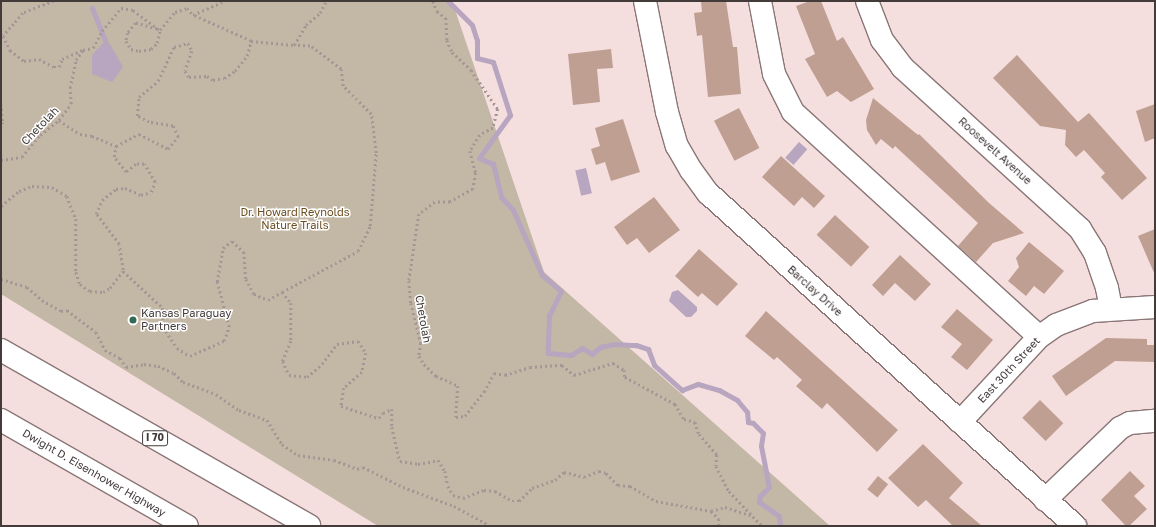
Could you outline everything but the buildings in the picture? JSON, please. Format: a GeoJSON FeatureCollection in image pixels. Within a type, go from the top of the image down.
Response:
{"type":"FeatureCollection","features":[{"type":"Feature","properties":{"kind":"main road","name":"Barclay Drive"},"geometry":{"type":"LineString","coordinates":[[645,1],[667,112],[677,146],[690,170],[708,193],[1075,526]]}},
{"type":"Feature","properties":{"kind":"main road"},"geometry":{"type":"LineString","coordinates":[[760,1],[774,74],[793,112],[1039,337]]}},
{"type":"Feature","properties":{"kind":"main road","name":"Roosevelt Avenue"},"geometry":{"type":"LineString","coordinates":[[867,1],[882,40],[902,66],[1080,229],[1095,253],[1107,288],[1111,308]]}},
{"type":"Feature","properties":{"kind":"main road","name":"East 30th Street"},"geometry":{"type":"LineString","coordinates":[[960,422],[1039,337],[1073,317],[1111,308],[1155,307]]}},
{"type":"Feature","properties":{"kind":"main road","name":"I 70"},"geometry":{"type":"LineString","coordinates":[[1,350],[309,526]]}},
{"type":"Feature","properties":{"kind":"main road","name":"Dwight D. Eisenhower Highway"},"geometry":{"type":"LineString","coordinates":[[1,420],[187,526]]}},
{"type":"Feature","properties":{"kind":"main road"},"geometry":{"type":"LineString","coordinates":[[1045,500],[1120,428],[1130,423],[1155,421]]}},
{"type":"Feature","properties":{"kind":"path"},"geometry":{"type":"LineString","coordinates":[[54,1],[23,13],[2,36],[10,50],[24,61],[39,59],[54,67],[59,67],[62,59],[83,50]]}},
{"type":"Feature","properties":{"kind":"path"},"geometry":{"type":"LineString","coordinates":[[194,15],[225,1]]}},
{"type":"Feature","properties":{"kind":"path"},"geometry":{"type":"LineString","coordinates":[[294,45],[306,25],[320,13],[326,1]]}},
{"type":"Feature","properties":{"kind":"path","name":"Chetolah"},"geometry":{"type":"LineString","coordinates":[[433,1],[437,11],[446,18],[447,40],[452,52],[471,70],[498,109],[493,128],[480,135],[470,151],[476,173],[473,189],[450,202],[434,202],[419,214],[409,282],[411,303],[421,343],[419,356],[424,364],[436,376],[458,386],[456,417],[465,416],[484,392],[494,373],[505,374],[530,367],[562,365],[574,375],[614,363],[624,370],[625,377],[675,404],[684,419],[695,422],[699,434],[717,455],[716,466],[729,491],[762,526]]}},
{"type":"Feature","properties":{"kind":"path","name":"Chetolah"},"geometry":{"type":"LineString","coordinates":[[1,160],[22,158],[40,135],[58,120],[71,104],[70,88],[76,60],[83,50],[93,48],[101,33],[121,8],[133,10],[160,30]]}},
{"type":"Feature","properties":{"kind":"path"},"geometry":{"type":"LineString","coordinates":[[116,146],[114,157],[126,172],[136,164],[144,164],[155,182],[151,192],[141,195],[125,188],[116,189],[102,200],[96,214],[119,244],[123,271],[163,308],[163,327],[177,348],[190,356],[224,341],[229,327],[217,282],[223,248],[232,241],[244,252],[246,279],[254,294],[268,300],[358,250],[370,226],[376,153],[371,114],[343,86],[341,69],[310,46],[251,41],[194,15],[187,8],[175,12],[160,30],[157,43],[151,49],[139,51],[132,49],[126,41],[128,33],[136,24],[160,30]]}},
{"type":"Feature","properties":{"kind":"path"},"geometry":{"type":"LineString","coordinates":[[116,146],[139,134],[168,149],[178,137],[173,126],[149,122],[137,116],[139,97],[158,81],[174,47],[188,43],[192,51],[185,71],[189,77],[207,76],[213,80],[224,78],[235,71],[247,56],[251,41]]}},
{"type":"Feature","properties":{"kind":"path"},"geometry":{"type":"LineString","coordinates":[[1,104],[3,122],[1,126]]}},
{"type":"Feature","properties":{"kind":"path"},"geometry":{"type":"LineString","coordinates":[[58,120],[80,134],[92,136],[116,146]]}},
{"type":"Feature","properties":{"kind":"path"},"geometry":{"type":"LineString","coordinates":[[1,206],[19,191],[32,186],[52,187],[67,196],[76,218],[76,272],[80,284],[90,291],[103,292],[110,288],[123,271]]}},
{"type":"Feature","properties":{"kind":"path"},"geometry":{"type":"LineString","coordinates":[[1,279],[27,287],[42,300],[61,310],[67,310],[96,332],[105,350],[120,358],[126,367],[144,364],[158,366],[174,373],[183,382],[216,394],[239,410],[267,420],[282,444],[298,455],[334,460],[357,469],[363,467],[403,487],[454,506],[491,526]]}},
{"type":"Feature","properties":{"kind":"path"},"geometry":{"type":"LineString","coordinates":[[282,292],[291,303],[291,341],[283,361],[289,375],[307,377],[322,364],[337,344],[358,341],[366,353],[362,372],[344,388],[341,406],[379,418],[383,413],[392,409],[392,427],[400,461],[418,464],[438,460],[445,471],[452,495],[463,498],[484,490],[490,490],[496,491],[512,501],[519,501],[532,488],[555,480],[564,472],[584,477],[599,471],[606,473],[618,485],[630,486],[656,501],[711,511],[725,507],[753,516]]}},
{"type":"Feature","properties":{"kind":"path"},"geometry":{"type":"LineString","coordinates":[[711,511],[719,519],[719,526]]}},
{"type":"Feature","properties":{"kind":"green space","name":"Dr. Howard Reynolds Nature Trails"},"geometry":{"type":"Polygon","coordinates":[[[1,1],[452,1],[544,272],[830,526],[378,526],[1,294],[1,1]]]}},
{"type":"Feature","properties":{"kind":"shaded area"},"geometry":{"type":"Polygon","coordinates":[[[105,41],[110,44],[123,67],[112,82],[92,74],[92,55],[105,41]]]}},
{"type":"Feature","properties":{"kind":"shaded area"},"geometry":{"type":"Polygon","coordinates":[[[799,142],[807,149],[794,165],[785,158],[799,142]]]}},
{"type":"Feature","properties":{"kind":"shaded area"},"geometry":{"type":"Polygon","coordinates":[[[586,168],[592,193],[581,196],[575,170],[586,168]]]}},
{"type":"Feature","properties":{"kind":"shaded area"},"geometry":{"type":"Polygon","coordinates":[[[678,290],[697,307],[697,311],[691,317],[686,317],[669,301],[672,292],[678,290]]]}},
{"type":"Feature","properties":{"kind":"waterway"},"geometry":{"type":"LineString","coordinates":[[448,1],[472,25],[477,40],[477,58],[493,62],[510,115],[479,158],[493,164],[501,197],[513,210],[542,275],[561,291],[549,316],[548,353],[571,355],[582,348],[592,354],[600,347],[614,344],[636,345],[648,349],[654,365],[682,390],[698,384],[719,390],[737,400],[747,412],[748,422],[753,423],[763,433],[761,446],[769,487],[760,496],[759,502],[779,516],[780,526]]}},
{"type":"Feature","properties":{"kind":"waterway"},"geometry":{"type":"LineString","coordinates":[[92,8],[105,41]]}},
{"type":"Feature","properties":{"kind":"place","name":"Kansas Paraguay Partners"},"geometry":{"type":"Point","coordinates":[133,320]}}]}
